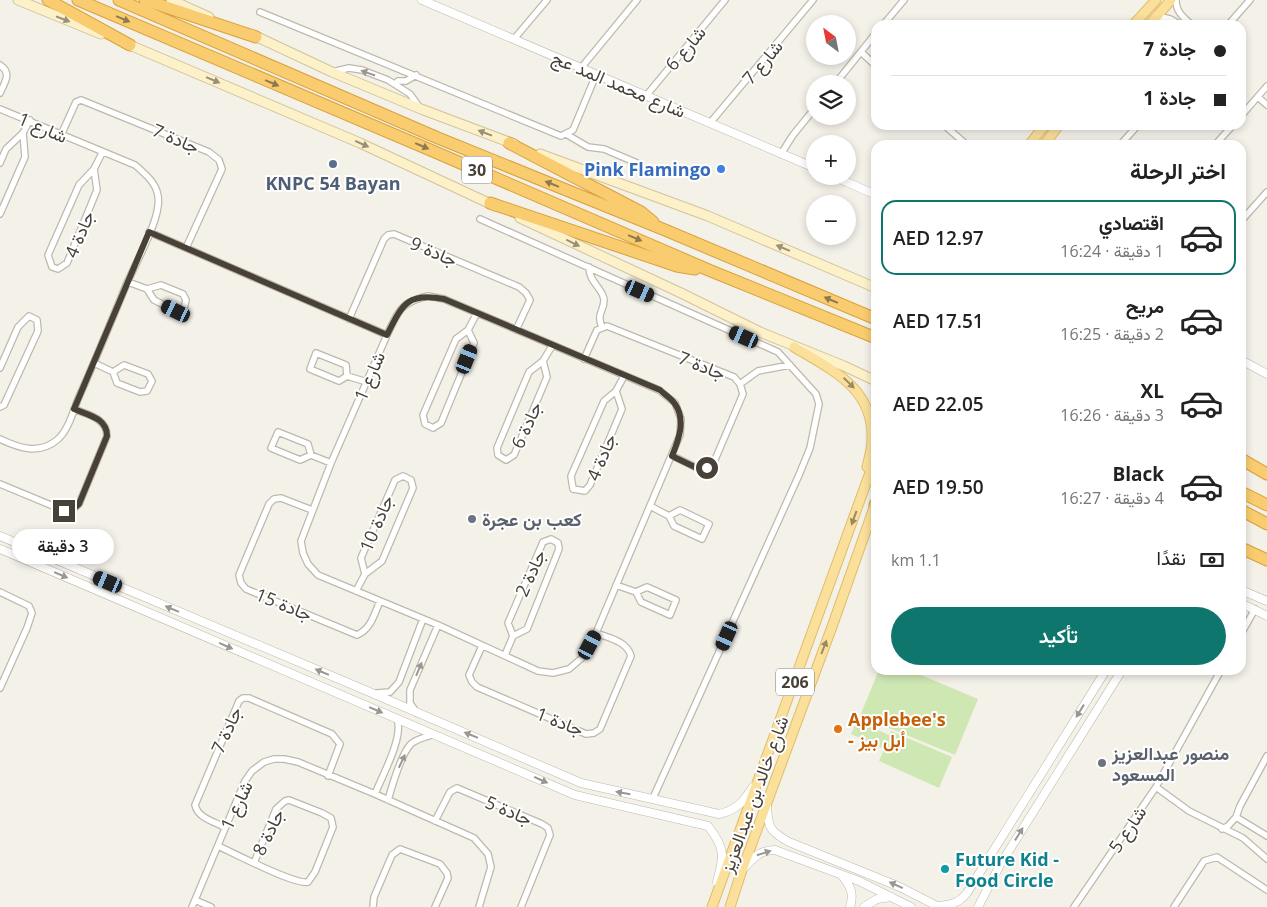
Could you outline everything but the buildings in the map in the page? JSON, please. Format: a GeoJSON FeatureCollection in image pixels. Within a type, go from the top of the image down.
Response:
{"type":"FeatureCollection","features":[{"type":"Feature","properties":{"kind":"highway"},"geometry":{"type":"LineString","coordinates":[[48,0],[130,44]]}},
{"type":"Feature","properties":{"kind":"highway","name":"30"},"geometry":{"type":"LineString","coordinates":[[78,0],[711,271],[871,336]]}},
{"type":"Feature","properties":{"kind":"highway","name":"30"},"geometry":{"type":"LineString","coordinates":[[119,0],[438,138],[665,230],[871,317]]}},
{"type":"Feature","properties":{"kind":"highway"},"geometry":{"type":"LineString","coordinates":[[145,0],[256,37]]}},
{"type":"Feature","properties":{"kind":"highway"},"geometry":{"type":"LineString","coordinates":[[509,143],[641,212],[665,230]]}},
{"type":"Feature","properties":{"kind":"highway"},"geometry":{"type":"LineString","coordinates":[[490,203],[677,266],[711,271]]}},
{"type":"Feature","properties":{"kind":"highway"},"geometry":{"type":"LineString","coordinates":[[1246,462],[1267,474]]}},
{"type":"Feature","properties":{"kind":"highway"},"geometry":{"type":"LineString","coordinates":[[1246,494],[1267,505]]}},
{"type":"Feature","properties":{"kind":"highway"},"geometry":{"type":"LineString","coordinates":[[1246,513],[1267,524]]}},
{"type":"Feature","properties":{"kind":"highway"},"geometry":{"type":"LineString","coordinates":[[1246,550],[1267,560]]}},
{"type":"Feature","properties":{"kind":"main road"},"geometry":{"type":"LineString","coordinates":[[18,0],[54,16],[130,44],[360,143],[794,347],[871,379]]}},
{"type":"Feature","properties":{"kind":"main road"},"geometry":{"type":"LineString","coordinates":[[171,0],[421,110],[708,216],[871,286]]}},
{"type":"Feature","properties":{"kind":"main road"},"geometry":{"type":"LineString","coordinates":[[1138,20],[1156,0]]}},
{"type":"Feature","properties":{"kind":"main road"},"geometry":{"type":"LineString","coordinates":[[1153,20],[1171,0]]}},
{"type":"Feature","properties":{"kind":"main road"},"geometry":{"type":"LineString","coordinates":[[1033,140],[1041,130]]}},
{"type":"Feature","properties":{"kind":"main road"},"geometry":{"type":"LineString","coordinates":[[794,347],[843,378],[857,391],[869,414],[871,433]]}},
{"type":"Feature","properties":{"kind":"main road"},"geometry":{"type":"LineString","coordinates":[[862,497],[871,448]]}},
{"type":"Feature","properties":{"kind":"main road","name":"شارع خالد بن عبدالعزيز"},"geometry":{"type":"LineString","coordinates":[[712,907],[871,471]]}},
{"type":"Feature","properties":{"kind":"main road","name":"شارع خالد بن عبدالعزيز"},"geometry":{"type":"LineString","coordinates":[[730,907],[766,802],[871,517]]}},
{"type":"Feature","properties":{"kind":"main road"},"geometry":{"type":"LineString","coordinates":[[818,620],[825,615],[829,616],[833,624]]}},
{"type":"Feature","properties":{"kind":"street","name":"شارع محمد المد عج"},"geometry":{"type":"LineString","coordinates":[[422,0],[806,164]]}},
{"type":"Feature","properties":{"kind":"street"},"geometry":{"type":"LineString","coordinates":[[514,39],[547,0]]}},
{"type":"Feature","properties":{"kind":"street"},"geometry":{"type":"LineString","coordinates":[[581,68],[637,0]]}},
{"type":"Feature","properties":{"kind":"street","name":"شارع 6"},"geometry":{"type":"LineString","coordinates":[[646,96],[725,0]]}},
{"type":"Feature","properties":{"kind":"street","name":"شارع 7"},"geometry":{"type":"LineString","coordinates":[[710,123],[813,0]]}},
{"type":"Feature","properties":{"kind":"street"},"geometry":{"type":"LineString","coordinates":[[1176,0],[1179,14],[1186,20]]}},
{"type":"Feature","properties":{"kind":"street"},"geometry":{"type":"LineString","coordinates":[[1232,20],[1250,0]]}},
{"type":"Feature","properties":{"kind":"street"},"geometry":{"type":"LineString","coordinates":[[887,20],[902,1]]}},
{"type":"Feature","properties":{"kind":"street"},"geometry":{"type":"LineString","coordinates":[[260,12],[561,136],[573,130],[596,75]]}},
{"type":"Feature","properties":{"kind":"street"},"geometry":{"type":"LineString","coordinates":[[1157,16],[1173,20]]}},
{"type":"Feature","properties":{"kind":"street"},"geometry":{"type":"LineString","coordinates":[[842,75],[871,39]]}},
{"type":"Feature","properties":{"kind":"street"},"geometry":{"type":"LineString","coordinates":[[861,52],[871,61]]}},
{"type":"Feature","properties":{"kind":"street"},"geometry":{"type":"LineString","coordinates":[[0,64],[7,72],[8,77],[0,93]]}},
{"type":"Feature","properties":{"kind":"street"},"geometry":{"type":"LineString","coordinates":[[332,72],[350,68],[362,70],[395,84],[410,94],[421,110]]}},
{"type":"Feature","properties":{"kind":"street"},"geometry":{"type":"LineString","coordinates":[[395,84],[398,81],[406,81],[416,75]]}},
{"type":"Feature","properties":{"kind":"street"},"geometry":{"type":"LineString","coordinates":[[1246,110],[1267,88]]}},
{"type":"Feature","properties":{"kind":"street"},"geometry":{"type":"LineString","coordinates":[[1258,97],[1267,105]]}},
{"type":"Feature","properties":{"kind":"street","name":"جادة 7"},"geometry":{"type":"LineString","coordinates":[[61,135],[76,102],[81,100],[209,152],[219,160],[222,169],[186,248]]}},
{"type":"Feature","properties":{"kind":"street","name":"شارع 1"},"geometry":{"type":"LineString","coordinates":[[0,109],[30,120],[102,153],[135,165],[149,177],[157,189],[159,205],[94,363],[74,409],[58,439],[43,448],[27,450],[0,439]]}},
{"type":"Feature","properties":{"kind":"street"},"geometry":{"type":"LineString","coordinates":[[780,154],[806,119]]}},
{"type":"Feature","properties":{"kind":"street"},"geometry":{"type":"LineString","coordinates":[[0,164],[6,150],[23,133],[30,120]]}},
{"type":"Feature","properties":{"kind":"street"},"geometry":{"type":"LineString","coordinates":[[950,130],[962,140]]}},
{"type":"Feature","properties":{"kind":"street"},"geometry":{"type":"LineString","coordinates":[[1124,140],[1134,130]]}},
{"type":"Feature","properties":{"kind":"street"},"geometry":{"type":"LineString","coordinates":[[1220,140],[1228,130]]}},
{"type":"Feature","properties":{"kind":"street"},"geometry":{"type":"LineString","coordinates":[[0,214],[26,157],[23,133]]}},
{"type":"Feature","properties":{"kind":"street"},"geometry":{"type":"LineString","coordinates":[[566,134],[588,147],[604,149],[637,163]]}},
{"type":"Feature","properties":{"kind":"street","name":"جادة 4"},"geometry":{"type":"LineString","coordinates":[[94,169],[97,190],[68,263],[58,269],[52,267],[48,255],[79,185],[94,169],[102,153]]}},
{"type":"Feature","properties":{"kind":"street"},"geometry":{"type":"LineString","coordinates":[[853,185],[871,193]]}},
{"type":"Feature","properties":{"kind":"street"},"geometry":{"type":"LineString","coordinates":[[1246,215],[1267,192]]}},
{"type":"Feature","properties":{"kind":"street"},"geometry":{"type":"LineString","coordinates":[[480,219],[778,352],[816,394],[819,404],[810,448],[795,484],[653,798]]}},
{"type":"Feature","properties":{"kind":"street"},"geometry":{"type":"LineString","coordinates":[[149,232],[387,335]]}},
{"type":"Feature","properties":{"kind":"street","name":"جادة 9"},"geometry":{"type":"LineString","coordinates":[[349,319],[384,239],[388,235],[394,234],[519,287],[530,300],[516,330]]}},
{"type":"Feature","properties":{"kind":"street"},"geometry":{"type":"LineString","coordinates":[[584,359],[597,330],[602,327],[599,320],[604,299],[599,288],[589,275],[589,268]]}},
{"type":"Feature","properties":{"kind":"street"},"geometry":{"type":"LineString","coordinates":[[128,282],[147,289],[161,285],[183,294],[186,300],[184,308],[176,311],[154,300],[147,289]]}},
{"type":"Feature","properties":{"kind":"street","name":"شارع 1"},"geometry":{"type":"LineString","coordinates":[[428,296],[444,299],[516,330],[660,390],[675,403],[681,419],[680,435],[672,456],[596,633],[583,657],[569,669],[553,673],[538,671],[438,625],[422,620],[318,575],[308,564],[303,553],[301,541],[331,463],[401,307],[416,298],[428,296]]}},
{"type":"Feature","properties":{"kind":"street"},"geometry":{"type":"LineString","coordinates":[[468,330],[474,343],[441,423],[432,428],[425,424],[423,415],[456,340],[468,330],[477,313]]}},
{"type":"Feature","properties":{"kind":"street"},"geometry":{"type":"LineString","coordinates":[[0,368],[18,327],[29,316],[37,320],[38,331],[4,404],[0,407]]}},
{"type":"Feature","properties":{"kind":"street","name":"جادة 7"},"geometry":{"type":"LineString","coordinates":[[602,327],[607,326],[734,378],[740,384],[743,394],[714,462],[701,470],[672,456]]}},
{"type":"Feature","properties":{"kind":"street","name":"جادة 6"},"geometry":{"type":"LineString","coordinates":[[543,361],[547,378],[514,455],[506,460],[498,456],[497,448],[529,372],[543,361],[552,346]]}},
{"type":"Feature","properties":{"kind":"street"},"geometry":{"type":"LineString","coordinates":[[348,376],[346,365],[316,353],[310,369],[339,381],[348,376],[367,382]]}},
{"type":"Feature","properties":{"kind":"street"},"geometry":{"type":"LineString","coordinates":[[94,363],[113,372],[117,383],[140,392],[148,390],[152,381],[148,374],[124,365],[113,372]]}},
{"type":"Feature","properties":{"kind":"street"},"geometry":{"type":"LineString","coordinates":[[1246,363],[1267,374]]}},
{"type":"Feature","properties":{"kind":"street"},"geometry":{"type":"LineString","coordinates":[[740,384],[758,371],[790,365]]}},
{"type":"Feature","properties":{"kind":"street","name":"جادة 4"},"geometry":{"type":"LineString","coordinates":[[616,391],[622,408],[590,485],[585,491],[573,489],[571,476],[604,402],[616,391],[624,376]]}},
{"type":"Feature","properties":{"kind":"street"},"geometry":{"type":"LineString","coordinates":[[0,484],[64,511],[72,510],[79,504],[107,436],[107,428],[103,422],[74,409]]}},
{"type":"Feature","properties":{"kind":"street"},"geometry":{"type":"LineString","coordinates":[[311,455],[308,444],[278,432],[271,448],[300,460],[311,455],[331,463]]}},
{"type":"Feature","properties":{"kind":"street","name":"جادة 10"},"geometry":{"type":"LineString","coordinates":[[356,591],[365,574],[382,561],[413,488],[410,480],[403,476],[394,480],[361,558],[365,574]]}},
{"type":"Feature","properties":{"kind":"street","name":"جادة 15"},"geometry":{"type":"LineString","coordinates":[[312,510],[281,498],[274,499],[269,504],[239,576],[241,583],[246,589],[357,634],[364,632],[369,627],[380,601]]}},
{"type":"Feature","properties":{"kind":"street"},"geometry":{"type":"LineString","coordinates":[[650,506],[669,516],[674,526],[702,539],[709,524],[680,510],[669,516]]}},
{"type":"Feature","properties":{"kind":"street"},"geometry":{"type":"LineString","coordinates":[[0,536],[581,783],[719,814],[730,811],[742,803],[760,778]]}},
{"type":"Feature","properties":{"kind":"street","name":"جادة 2"},"geometry":{"type":"LineString","coordinates":[[505,655],[513,636],[527,629],[560,549],[558,543],[550,538],[544,542],[508,623],[513,636]]}},
{"type":"Feature","properties":{"kind":"street"},"geometry":{"type":"LineString","coordinates":[[0,549],[575,795],[708,826],[721,845],[723,858],[712,907]]}},
{"type":"Feature","properties":{"kind":"street"},"geometry":{"type":"LineString","coordinates":[[616,585],[636,592],[647,587],[676,600],[670,615],[641,602],[636,592]]}},
{"type":"Feature","properties":{"kind":"street"},"geometry":{"type":"LineString","coordinates":[[0,592],[29,606],[32,613],[0,688]]}},
{"type":"Feature","properties":{"kind":"street"},"geometry":{"type":"LineString","coordinates":[[1246,592],[1267,601]]}},
{"type":"Feature","properties":{"kind":"street"},"geometry":{"type":"LineString","coordinates":[[1246,605],[1267,616]]}},
{"type":"Feature","properties":{"kind":"street"},"geometry":{"type":"LineString","coordinates":[[1246,625],[1255,609]]}},
{"type":"Feature","properties":{"kind":"street"},"geometry":{"type":"LineString","coordinates":[[372,693],[390,692],[399,682],[422,620]]}},
{"type":"Feature","properties":{"kind":"street"},"geometry":{"type":"LineString","coordinates":[[416,713],[410,703],[410,690],[438,625]]}},
{"type":"Feature","properties":{"kind":"street","name":"جادة 1"},"geometry":{"type":"LineString","coordinates":[[482,646],[469,675],[477,687],[586,734],[594,733],[600,729],[631,656],[630,651],[625,645],[596,633]]}},
{"type":"Feature","properties":{"kind":"street"},"geometry":{"type":"LineString","coordinates":[[271,665],[275,664],[277,660],[274,652]]}},
{"type":"Feature","properties":{"kind":"street"},"geometry":{"type":"LineString","coordinates":[[289,673],[287,665],[294,660]]}},
{"type":"Feature","properties":{"kind":"street"},"geometry":{"type":"LineString","coordinates":[[766,802],[768,824],[775,834],[900,887],[938,906],[954,905],[961,900],[990,859],[1103,675]]}},
{"type":"Feature","properties":{"kind":"street"},"geometry":{"type":"LineString","coordinates":[[978,907],[1000,865],[1118,675]]}},
{"type":"Feature","properties":{"kind":"street","name":"شارع 5"},"geometry":{"type":"LineString","coordinates":[[1074,907],[1156,787],[1218,675]]}},
{"type":"Feature","properties":{"kind":"street"},"geometry":{"type":"LineString","coordinates":[[1099,681],[1109,688]]}},
{"type":"Feature","properties":{"kind":"street"},"geometry":{"type":"LineString","coordinates":[[1092,693],[1103,699]]}},
{"type":"Feature","properties":{"kind":"street","name":"جادة 7"},"geometry":{"type":"LineString","coordinates":[[224,827],[201,816],[196,811],[195,805],[238,701],[242,698],[249,698],[332,734],[340,744],[328,776]]}},
{"type":"Feature","properties":{"kind":"street"},"geometry":{"type":"LineString","coordinates":[[375,794],[398,736],[399,725],[396,719]]}},
{"type":"Feature","properties":{"kind":"street"},"geometry":{"type":"LineString","coordinates":[[388,800],[394,779],[410,744],[419,738],[432,735]]}},
{"type":"Feature","properties":{"kind":"street"},"geometry":{"type":"LineString","coordinates":[[491,758],[500,760],[505,757],[504,752],[497,746]]}},
{"type":"Feature","properties":{"kind":"street"},"geometry":{"type":"LineString","coordinates":[[1222,829],[1228,826],[1236,817],[1267,756]]}},
{"type":"Feature","properties":{"kind":"street"},"geometry":{"type":"LineString","coordinates":[[516,769],[514,763],[516,759],[522,757]]}},
{"type":"Feature","properties":{"kind":"street","name":"شارع 1"},"geometry":{"type":"LineString","coordinates":[[192,907],[224,827],[245,781],[252,771],[264,762],[284,759],[298,762],[375,794],[474,838],[488,854],[491,867],[479,907]]}},
{"type":"Feature","properties":{"kind":"street"},"geometry":{"type":"LineString","coordinates":[[1156,787],[1189,811],[1242,838],[1267,859]]}},
{"type":"Feature","properties":{"kind":"street","name":"جادة 5"},"geometry":{"type":"LineString","coordinates":[[435,821],[450,792],[457,788],[548,828],[550,835],[521,907]]}},
{"type":"Feature","properties":{"kind":"street","name":"جادة 8"},"geometry":{"type":"LineString","coordinates":[[218,846],[298,882],[308,882],[315,872],[333,827],[331,818],[289,800],[285,801],[276,809],[254,862]]}},
{"type":"Feature","properties":{"kind":"street"},"geometry":{"type":"LineString","coordinates":[[699,823],[705,823],[710,819],[705,810]]}},
{"type":"Feature","properties":{"kind":"street"},"geometry":{"type":"LineString","coordinates":[[1236,817],[1267,836]]}},
{"type":"Feature","properties":{"kind":"street"},"geometry":{"type":"LineString","coordinates":[[793,857],[790,849],[792,846],[798,845]]}},
{"type":"Feature","properties":{"kind":"street"},"geometry":{"type":"LineString","coordinates":[[373,907],[374,897],[392,855],[400,849],[432,861],[444,868],[448,878],[435,907]]}},
{"type":"Feature","properties":{"kind":"street"},"geometry":{"type":"LineString","coordinates":[[741,873],[755,856],[766,850],[775,850],[859,881],[911,907]]}},
{"type":"Feature","properties":{"kind":"street"},"geometry":{"type":"LineString","coordinates":[[1174,907],[1204,861],[1217,857],[1267,890]]}},
{"type":"Feature","properties":{"kind":"street"},"geometry":{"type":"LineString","coordinates":[[990,859],[994,864],[1000,865]]}},
{"type":"Feature","properties":{"kind":"street"},"geometry":{"type":"LineString","coordinates":[[841,875],[852,890],[853,897],[850,907]]}},
{"type":"Feature","properties":{"kind":"street"},"geometry":{"type":"LineString","coordinates":[[864,907],[877,899],[891,897]]}},
{"type":"Feature","properties":{"kind":"street"},"geometry":{"type":"LineString","coordinates":[[195,900],[211,907]]}},
{"type":"Feature","properties":{"kind":"green space"},"geometry":{"type":"Polygon","coordinates":[[[877,675],[921,675],[978,699],[955,755],[860,716],[877,675]]]}},
{"type":"Feature","properties":{"kind":"green space"},"geometry":{"type":"Polygon","coordinates":[[[857,721],[889,735],[891,731],[952,757],[939,788],[879,761],[884,749],[851,734],[857,721]]]}},
{"type":"Feature","properties":{"kind":"place","name":"KNPC 54 Bayan"},"geometry":{"type":"Point","coordinates":[333,164]}},
{"type":"Feature","properties":{"kind":"place","name":"Pink Flamingo"},"geometry":{"type":"Point","coordinates":[721,169]}},
{"type":"Feature","properties":{"kind":"place","name":"كعب بن عجرة"},"geometry":{"type":"Point","coordinates":[472,519]}},
{"type":"Feature","properties":{"kind":"place","name":"Applebee's - أبل بيز"},"geometry":{"type":"Point","coordinates":[838,729]}},
{"type":"Feature","properties":{"kind":"place","name":"منصور عبدالعزيز المسعود"},"geometry":{"type":"Point","coordinates":[1102,763]}},
{"type":"Feature","properties":{"kind":"place","name":"Future Kid - Food Circle"},"geometry":{"type":"Point","coordinates":[945,869]}},
{"type":"Feature","properties":{"kind":"route"},"geometry":{"type":"LineString","coordinates":[[64,511],[72,510],[79,504],[107,436],[107,428],[103,422],[74,409],[149,232],[387,335],[401,307],[416,298],[428,296],[444,299],[660,390],[675,403],[681,419],[680,435],[672,456],[701,470],[707,468]]}}]}
